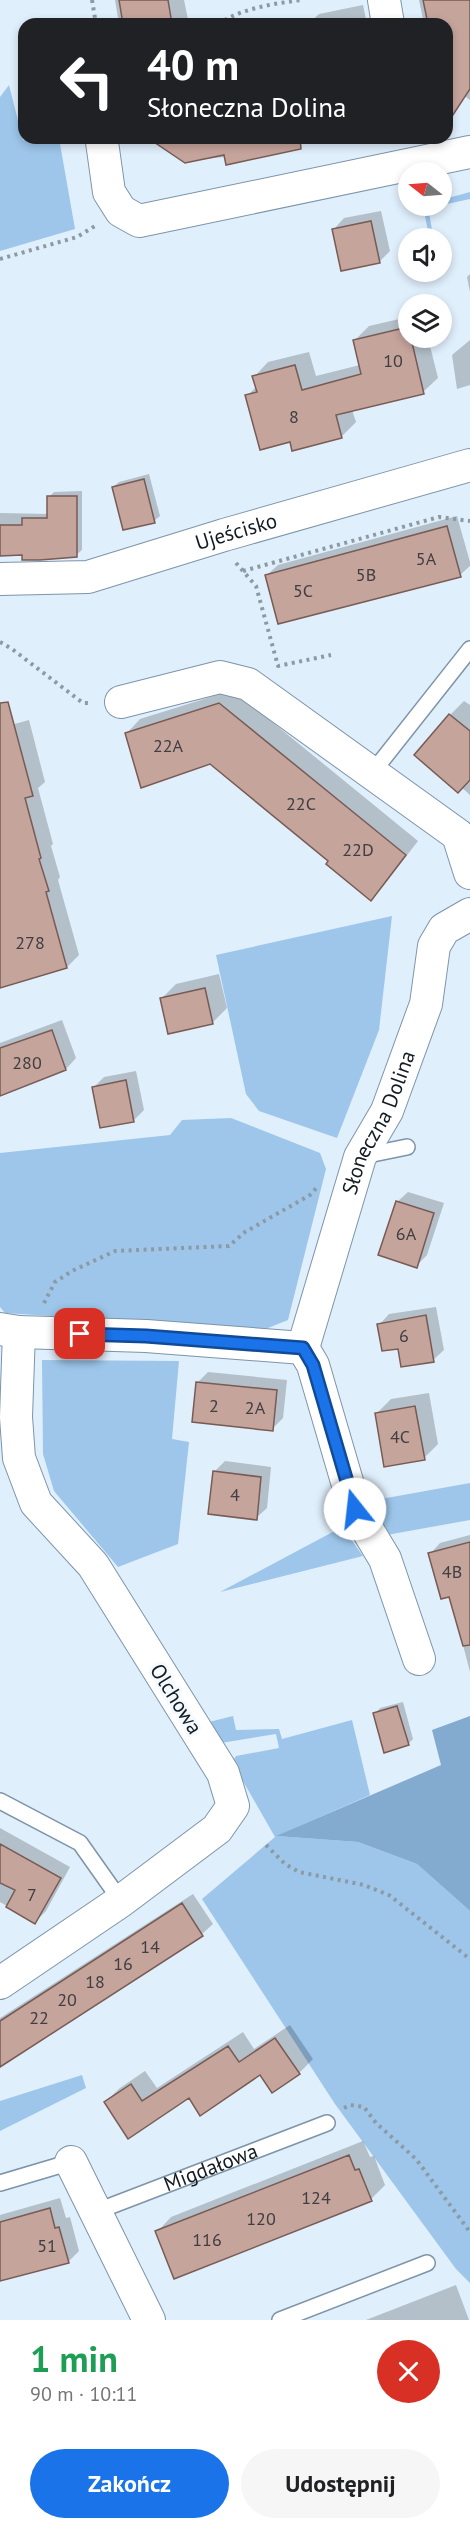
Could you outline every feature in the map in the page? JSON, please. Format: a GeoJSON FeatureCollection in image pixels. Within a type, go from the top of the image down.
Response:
{"type":"FeatureCollection","features":[{"type":"Feature","properties":{"kind":"street"},"geometry":{"type":"LineString","coordinates":[[384,0],[387,18]]}},
{"type":"Feature","properties":{"kind":"street"},"geometry":{"type":"LineString","coordinates":[[102,144],[109,192],[121,211],[139,220],[411,151],[470,152]]}},
{"type":"Feature","properties":{"kind":"street","name":"Ujeścisko"},"geometry":{"type":"LineString","coordinates":[[0,579],[88,577],[224,535],[470,465]]}},
{"type":"Feature","properties":{"kind":"street"},"geometry":{"type":"LineString","coordinates":[[121,702],[220,677],[248,684],[459,835],[470,873]]}},
{"type":"Feature","properties":{"kind":"street","name":"Słoneczna Dolina"},"geometry":{"type":"LineString","coordinates":[[303,1348],[360,1157],[387,1111],[426,1004],[434,946],[444,929],[470,914]]}},
{"type":"Feature","properties":{"kind":"street"},"geometry":{"type":"LineString","coordinates":[[18,1331],[146,1336],[303,1348],[313,1365],[355,1509],[385,1559],[419,1659]]}},
{"type":"Feature","properties":{"kind":"street","name":"Olchowa"},"geometry":{"type":"LineString","coordinates":[[0,1983],[121,1901],[217,1829],[232,1806],[223,1773],[93,1565],[36,1503],[19,1458],[16,1417],[18,1331]]}},
{"type":"Feature","properties":{"kind":"street"},"geometry":{"type":"LineString","coordinates":[[71,2162],[149,2320]]}},
{"type":"Feature","properties":{"kind":"lane"},"geometry":{"type":"LineString","coordinates":[[372,773],[470,649]]}},
{"type":"Feature","properties":{"kind":"lane"},"geometry":{"type":"LineString","coordinates":[[360,1157],[407,1147]]}},
{"type":"Feature","properties":{"kind":"lane"},"geometry":{"type":"LineString","coordinates":[[0,1801],[80,1843],[121,1901]]}},
{"type":"Feature","properties":{"kind":"lane","name":"Migdałowa"},"geometry":{"type":"LineString","coordinates":[[95,2212],[327,2123]]}},
{"type":"Feature","properties":{"kind":"lane"},"geometry":{"type":"LineString","coordinates":[[0,2182],[71,2162]]}},
{"type":"Feature","properties":{"kind":"lane"},"geometry":{"type":"LineString","coordinates":[[280,2320],[427,2263]]}},
{"type":"Feature","properties":{"kind":"path"},"geometry":{"type":"LineString","coordinates":[[92,0],[95,18]]}},
{"type":"Feature","properties":{"kind":"path"},"geometry":{"type":"LineString","coordinates":[[232,18],[259,6],[301,0]]}},
{"type":"Feature","properties":{"kind":"path"},"geometry":{"type":"LineString","coordinates":[[0,260],[77,237],[121,211]]}},
{"type":"Feature","properties":{"kind":"path"},"geometry":{"type":"LineString","coordinates":[[439,517],[443,506]]}},
{"type":"Feature","properties":{"kind":"path"},"geometry":{"type":"LineString","coordinates":[[243,571],[439,517],[470,521]]}},
{"type":"Feature","properties":{"kind":"path"},"geometry":{"type":"LineString","coordinates":[[229,555],[256,586],[278,666],[331,655]]}},
{"type":"Feature","properties":{"kind":"path"},"geometry":{"type":"LineString","coordinates":[[0,642],[83,703],[121,702]]}},
{"type":"Feature","properties":{"kind":"path"},"geometry":{"type":"LineString","coordinates":[[18,1331],[45,1302],[56,1282],[72,1270],[115,1251],[229,1246],[245,1232],[309,1195],[342,1164],[360,1157]]}},
{"type":"Feature","properties":{"kind":"path"},"geometry":{"type":"LineString","coordinates":[[266,1845],[285,1864],[299,1872],[364,1885],[389,1895],[470,1959]]}},
{"type":"Feature","properties":{"kind":"path"},"geometry":{"type":"LineString","coordinates":[[327,2123],[341,2109],[350,2105],[364,2107],[376,2123],[416,2159],[470,2232]]}},
{"type":"Feature","properties":{"kind":"shaded area"},"geometry":{"type":"Polygon","coordinates":[[[9,85],[18,120],[18,144],[60,144],[75,229],[0,251],[0,97],[9,85]]]}},
{"type":"Feature","properties":{"kind":"shaded area"},"geometry":{"type":"Polygon","coordinates":[[[470,192],[470,199],[452,203],[452,197],[470,192]]]}},
{"type":"Feature","properties":{"kind":"shaded area"},"geometry":{"type":"Polygon","coordinates":[[[425,216],[430,216],[432,228],[427,228],[425,216]]]}},
{"type":"Feature","properties":{"kind":"shaded area"},"geometry":{"type":"Polygon","coordinates":[[[392,916],[379,1030],[337,1138],[259,1111],[246,1094],[216,955],[392,916]]]}},
{"type":"Feature","properties":{"kind":"shaded area"},"geometry":{"type":"Polygon","coordinates":[[[231,1118],[320,1153],[326,1169],[288,1320],[263,1330],[5,1313],[0,1307],[0,1153],[170,1135],[182,1120],[231,1118]]]}},
{"type":"Feature","properties":{"kind":"shaded area"},"geometry":{"type":"Polygon","coordinates":[[[42,1360],[179,1361],[172,1439],[189,1442],[178,1544],[118,1567],[54,1491],[43,1454],[42,1360]]]}},
{"type":"Feature","properties":{"kind":"shaded area"},"geometry":{"type":"Polygon","coordinates":[[[470,1483],[470,1520],[381,1536],[364,1502],[470,1483]]]}},
{"type":"Feature","properties":{"kind":"shaded area"},"geometry":{"type":"Polygon","coordinates":[[[342,1527],[363,1556],[220,1592],[342,1527]]]}},
{"type":"Feature","properties":{"kind":"shaded area"},"geometry":{"type":"Polygon","coordinates":[[[233,1716],[236,1730],[279,1729],[282,1739],[352,1720],[370,1795],[277,1836],[358,1842],[417,1864],[470,1911],[470,2283],[456,2269],[335,2104],[202,1899],[275,1837],[232,1762],[236,1756],[279,1748],[276,1734],[221,1743],[209,1722],[233,1716]]]}},
{"type":"Feature","properties":{"kind":"shaded area"},"geometry":{"type":"Polygon","coordinates":[[[470,1716],[470,1911],[417,1864],[358,1842],[276,1836],[441,1765],[432,1730],[470,1716]]]}},
{"type":"Feature","properties":{"kind":"shaded area"},"geometry":{"type":"Polygon","coordinates":[[[82,2075],[86,2088],[0,2131],[0,2101],[82,2075]]]}},
{"type":"Feature","properties":{"kind":"building"},"geometry":{"type":"Polygon","coordinates":[[[119,0],[168,0],[171,18],[122,18],[119,0]]]}},
{"type":"Feature","properties":{"kind":"building"},"geometry":{"type":"Polygon","coordinates":[[[423,0],[470,0],[470,89],[453,115],[453,18],[427,18],[423,0]]]}},
{"type":"Feature","properties":{"kind":"building"},"geometry":{"type":"Polygon","coordinates":[[[157,144],[301,144],[301,149],[226,165],[224,155],[185,163],[157,144]]]}},
{"type":"Feature","properties":{"kind":"building"},"geometry":{"type":"Polygon","coordinates":[[[371,221],[380,263],[341,271],[332,229],[371,221]]]}},
{"type":"Feature","properties":{"kind":"building"},"geometry":{"type":"Polygon","coordinates":[[[398,329],[398,348],[413,348],[424,394],[336,415],[342,438],[292,451],[290,442],[260,450],[245,395],[257,392],[252,376],[295,365],[302,390],[361,374],[353,340],[398,329]]]}},
{"type":"Feature","properties":{"kind":"building"},"geometry":{"type":"Polygon","coordinates":[[[144,479],[155,523],[123,530],[112,487],[144,479]]]}},
{"type":"Feature","properties":{"kind":"building"},"geometry":{"type":"Polygon","coordinates":[[[47,496],[77,496],[77,557],[22,560],[22,555],[0,556],[0,525],[22,525],[22,518],[47,518],[47,496]]]}},
{"type":"Feature","properties":{"kind":"building"},"geometry":{"type":"Polygon","coordinates":[[[447,526],[461,577],[278,624],[265,575],[447,526]]]}},
{"type":"Feature","properties":{"kind":"building"},"geometry":{"type":"Polygon","coordinates":[[[8,702],[33,796],[25,798],[49,891],[46,892],[67,968],[0,988],[0,703],[8,702]]]}},
{"type":"Feature","properties":{"kind":"building"},"geometry":{"type":"Polygon","coordinates":[[[219,703],[406,855],[371,901],[326,864],[328,861],[210,764],[141,788],[125,733],[219,703]]]}},
{"type":"Feature","properties":{"kind":"building"},"geometry":{"type":"Polygon","coordinates":[[[449,714],[470,731],[470,780],[458,793],[414,755],[449,714]]]}},
{"type":"Feature","properties":{"kind":"building"},"geometry":{"type":"Polygon","coordinates":[[[205,988],[213,1024],[168,1034],[160,998],[205,988]]]}},
{"type":"Feature","properties":{"kind":"building"},"geometry":{"type":"Polygon","coordinates":[[[52,1030],[66,1070],[0,1096],[0,1048],[52,1030]]]}},
{"type":"Feature","properties":{"kind":"building"},"geometry":{"type":"Polygon","coordinates":[[[126,1080],[134,1122],[100,1128],[92,1087],[126,1080]]]}},
{"type":"Feature","properties":{"kind":"building"},"geometry":{"type":"Polygon","coordinates":[[[396,1201],[434,1213],[417,1268],[378,1255],[396,1201]]]}},
{"type":"Feature","properties":{"kind":"building"},"geometry":{"type":"Polygon","coordinates":[[[426,1315],[434,1362],[401,1367],[398,1349],[382,1351],[377,1324],[426,1315]]]}},
{"type":"Feature","properties":{"kind":"building"},"geometry":{"type":"Polygon","coordinates":[[[196,1382],[277,1390],[273,1431],[192,1422],[196,1382]]]}},
{"type":"Feature","properties":{"kind":"building"},"geometry":{"type":"Polygon","coordinates":[[[415,1406],[425,1460],[384,1467],[375,1413],[415,1406]]]}},
{"type":"Feature","properties":{"kind":"building"},"geometry":{"type":"Polygon","coordinates":[[[213,1471],[261,1477],[257,1520],[208,1514],[213,1471]]]}},
{"type":"Feature","properties":{"kind":"building"},"geometry":{"type":"Polygon","coordinates":[[[470,1542],[470,1645],[463,1646],[449,1597],[441,1599],[428,1553],[470,1542]]]}},
{"type":"Feature","properties":{"kind":"building"},"geometry":{"type":"Polygon","coordinates":[[[397,1706],[409,1745],[384,1753],[373,1713],[397,1706]]]}},
{"type":"Feature","properties":{"kind":"building"},"geometry":{"type":"Polygon","coordinates":[[[0,1844],[61,1878],[35,1924],[6,1907],[15,1890],[0,1883],[0,1844]]]}},
{"type":"Feature","properties":{"kind":"building"},"geometry":{"type":"Polygon","coordinates":[[[182,1903],[203,1936],[0,2067],[0,2021],[182,1903]]]}},
{"type":"Feature","properties":{"kind":"building"},"geometry":{"type":"Polygon","coordinates":[[[275,2038],[300,2074],[272,2093],[260,2075],[200,2116],[189,2098],[128,2139],[104,2102],[131,2084],[142,2101],[228,2046],[239,2062],[275,2038]]]}},
{"type":"Feature","properties":{"kind":"building"},"geometry":{"type":"Polygon","coordinates":[[[349,2155],[355,2170],[359,2169],[372,2201],[174,2279],[155,2231],[349,2155]]]}},
{"type":"Feature","properties":{"kind":"building"},"geometry":{"type":"Polygon","coordinates":[[[50,2208],[55,2228],[59,2227],[69,2263],[0,2281],[0,2222],[50,2208]]]}},
{"type":"Feature","properties":{"kind":"route"},"geometry":{"type":"LineString","coordinates":[[80,1334],[146,1336],[303,1348],[313,1365],[355,1509]]}}]}
